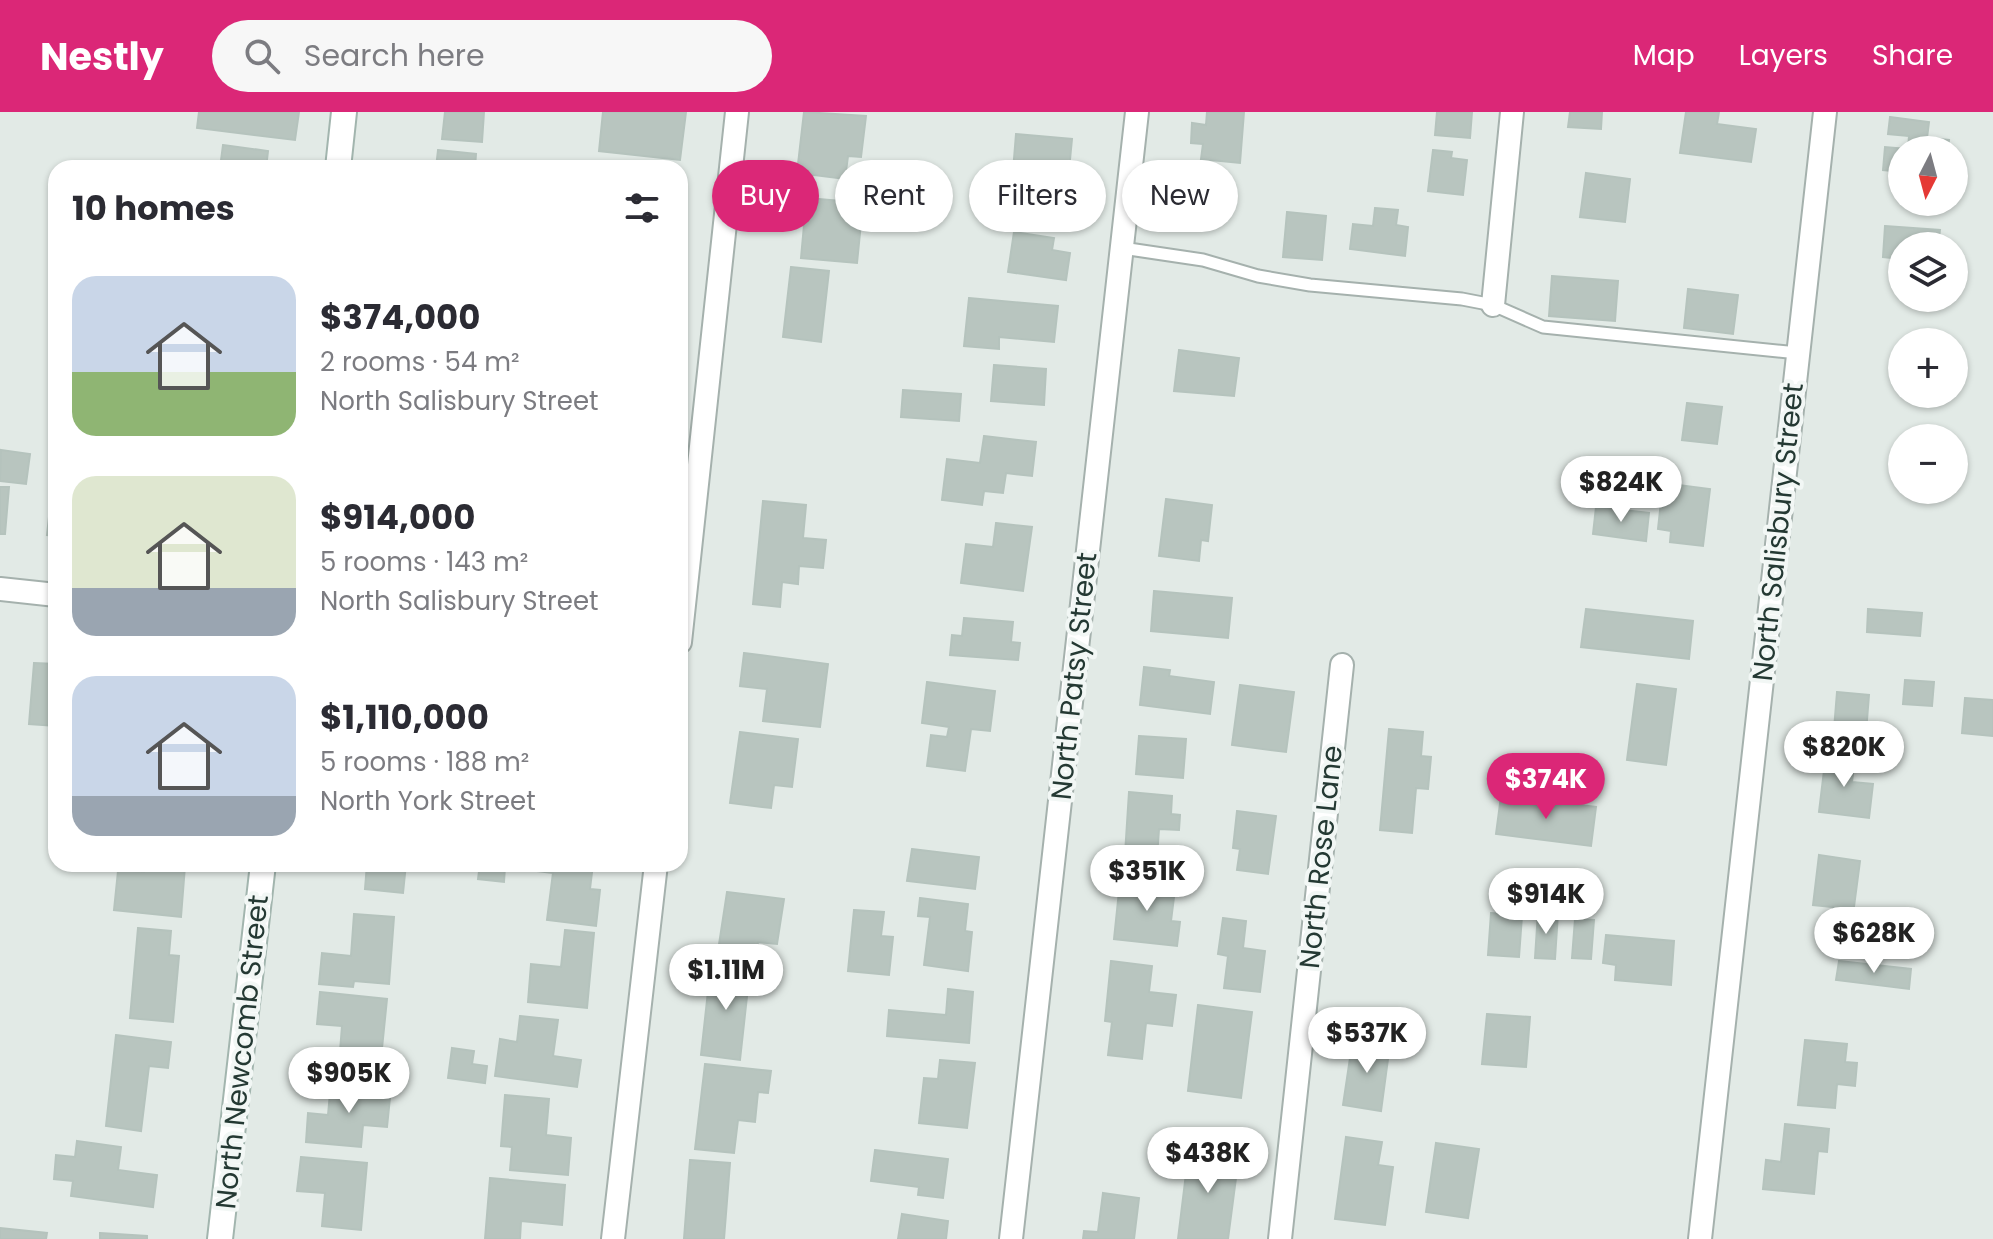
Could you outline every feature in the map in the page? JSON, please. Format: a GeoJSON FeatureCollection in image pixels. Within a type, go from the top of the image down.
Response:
{"type":"FeatureCollection","features":[{"type":"Feature","properties":{"kind":"main road"},"geometry":{"type":"LineString","coordinates":[[339,160],[344,112]]}},
{"type":"Feature","properties":{"kind":"main road","name":"North Newcomb Street"},"geometry":{"type":"LineString","coordinates":[[220,1239],[262,872]]}},
{"type":"Feature","properties":{"kind":"street"},"geometry":{"type":"LineString","coordinates":[[688,568],[737,112]]}},
{"type":"Feature","properties":{"kind":"street","name":"North Patsy Street"},"geometry":{"type":"LineString","coordinates":[[1011,1239],[1137,112]]}},
{"type":"Feature","properties":{"kind":"street"},"geometry":{"type":"LineString","coordinates":[[1493,305],[1512,112]]}},
{"type":"Feature","properties":{"kind":"street","name":"North Salisbury Street"},"geometry":{"type":"LineString","coordinates":[[1700,1239],[1825,112]]}},
{"type":"Feature","properties":{"kind":"street"},"geometry":{"type":"LineString","coordinates":[[0,589],[48,594]]}},
{"type":"Feature","properties":{"kind":"street","name":"North Rose Lane"},"geometry":{"type":"LineString","coordinates":[[1280,1239],[1342,665]]}},
{"type":"Feature","properties":{"kind":"street"},"geometry":{"type":"LineString","coordinates":[[613,1239],[655,872]]}},
{"type":"Feature","properties":{"kind":"lane"},"geometry":{"type":"LineString","coordinates":[[1122,248],[1203,260],[1258,276],[1310,285],[1462,299],[1493,305],[1543,327],[1798,353]]}},
{"type":"Feature","properties":{"kind":"building"},"geometry":{"type":"Polygon","coordinates":[[[199,112],[299,112],[295,140],[197,128],[199,112]]]}},
{"type":"Feature","properties":{"kind":"building"},"geometry":{"type":"Polygon","coordinates":[[[445,112],[484,112],[482,142],[442,139],[445,112]]]}},
{"type":"Feature","properties":{"kind":"building"},"geometry":{"type":"Polygon","coordinates":[[[603,112],[686,112],[680,160],[599,151],[603,112]]]}},
{"type":"Feature","properties":{"kind":"building"},"geometry":{"type":"Polygon","coordinates":[[[804,112],[866,116],[861,157],[848,156],[847,160],[835,160],[835,178],[819,176],[819,160],[798,160],[804,112]]]}},
{"type":"Feature","properties":{"kind":"building"},"geometry":{"type":"Polygon","coordinates":[[[1207,112],[1244,112],[1240,163],[1238,160],[1201,159],[1203,144],[1191,143],[1192,123],[1206,125],[1207,112]]]}},
{"type":"Feature","properties":{"kind":"building"},"geometry":{"type":"Polygon","coordinates":[[[1437,112],[1472,112],[1470,138],[1435,135],[1437,112]]]}},
{"type":"Feature","properties":{"kind":"building"},"geometry":{"type":"Polygon","coordinates":[[[1570,112],[1602,112],[1601,129],[1568,127],[1570,112]]]}},
{"type":"Feature","properties":{"kind":"building"},"geometry":{"type":"Polygon","coordinates":[[[1686,112],[1719,112],[1717,124],[1756,129],[1751,162],[1680,153],[1686,112]]]}},
{"type":"Feature","properties":{"kind":"building"},"geometry":{"type":"Polygon","coordinates":[[[1890,117],[1929,122],[1927,136],[1888,134],[1890,117]]]}},
{"type":"Feature","properties":{"kind":"building"},"geometry":{"type":"Polygon","coordinates":[[[1016,134],[1072,139],[1070,160],[1014,160],[1016,134]]]}},
{"type":"Feature","properties":{"kind":"building"},"geometry":{"type":"Polygon","coordinates":[[[223,145],[268,151],[267,160],[221,160],[223,145]]]}},
{"type":"Feature","properties":{"kind":"building"},"geometry":{"type":"Polygon","coordinates":[[[1885,147],[1888,147],[1888,171],[1883,170],[1885,147]]]}},
{"type":"Feature","properties":{"kind":"building"},"geometry":{"type":"Polygon","coordinates":[[[438,150],[476,154],[476,160],[437,160],[438,150]]]}},
{"type":"Feature","properties":{"kind":"building"},"geometry":{"type":"Polygon","coordinates":[[[1433,150],[1452,152],[1451,158],[1467,160],[1463,195],[1428,191],[1433,150]]]}},
{"type":"Feature","properties":{"kind":"building"},"geometry":{"type":"Polygon","coordinates":[[[1586,173],[1630,179],[1625,222],[1580,217],[1586,173]]]}},
{"type":"Feature","properties":{"kind":"building"},"geometry":{"type":"Polygon","coordinates":[[[819,199],[835,200],[835,232],[860,232],[857,263],[801,258],[803,232],[819,232],[819,199]]]}},
{"type":"Feature","properties":{"kind":"building"},"geometry":{"type":"Polygon","coordinates":[[[1375,208],[1398,210],[1396,225],[1408,227],[1405,256],[1350,249],[1353,224],[1373,226],[1375,208]]]}},
{"type":"Feature","properties":{"kind":"building"},"geometry":{"type":"Polygon","coordinates":[[[1287,212],[1326,216],[1322,260],[1283,257],[1287,212]]]}},
{"type":"Feature","properties":{"kind":"building"},"geometry":{"type":"Polygon","coordinates":[[[1885,226],[1940,230],[1888,232],[1888,258],[1883,257],[1885,226]]]}},
{"type":"Feature","properties":{"kind":"building"},"geometry":{"type":"Polygon","coordinates":[[[1014,232],[1054,238],[1052,250],[1070,253],[1066,280],[1008,272],[1014,232]]]}},
{"type":"Feature","properties":{"kind":"building"},"geometry":{"type":"Polygon","coordinates":[[[791,267],[829,271],[821,342],[783,337],[791,267]]]}},
{"type":"Feature","properties":{"kind":"building"},"geometry":{"type":"Polygon","coordinates":[[[1552,276],[1618,281],[1615,321],[1549,316],[1552,276]]]}},
{"type":"Feature","properties":{"kind":"building"},"geometry":{"type":"Polygon","coordinates":[[[1688,289],[1738,295],[1733,334],[1684,328],[1688,289]]]}},
{"type":"Feature","properties":{"kind":"building"},"geometry":{"type":"Polygon","coordinates":[[[969,298],[1058,306],[1054,342],[999,337],[999,349],[964,346],[969,298]]]}},
{"type":"Feature","properties":{"kind":"building"},"geometry":{"type":"Polygon","coordinates":[[[1179,350],[1239,358],[1234,396],[1174,391],[1179,350]]]}},
{"type":"Feature","properties":{"kind":"building"},"geometry":{"type":"Polygon","coordinates":[[[994,365],[1046,369],[1044,405],[991,401],[994,365]]]}},
{"type":"Feature","properties":{"kind":"building"},"geometry":{"type":"Polygon","coordinates":[[[903,390],[961,394],[959,421],[901,417],[903,390]]]}},
{"type":"Feature","properties":{"kind":"building"},"geometry":{"type":"Polygon","coordinates":[[[1687,403],[1722,407],[1717,444],[1682,440],[1687,403]]]}},
{"type":"Feature","properties":{"kind":"building"},"geometry":{"type":"Polygon","coordinates":[[[984,436],[1036,442],[1032,476],[1006,473],[1003,493],[984,491],[982,505],[942,500],[947,459],[980,463],[984,436]]]}},
{"type":"Feature","properties":{"kind":"building"},"geometry":{"type":"Polygon","coordinates":[[[1,450],[30,454],[26,484],[0,481],[1,450]]]}},
{"type":"Feature","properties":{"kind":"building"},"geometry":{"type":"Polygon","coordinates":[[[1663,483],[1710,489],[1703,546],[1670,542],[1671,531],[1658,529],[1663,483]]]}},
{"type":"Feature","properties":{"kind":"building"},"geometry":{"type":"Polygon","coordinates":[[[0,487],[9,487],[5,534],[0,534],[0,487]]]}},
{"type":"Feature","properties":{"kind":"building"},"geometry":{"type":"Polygon","coordinates":[[[1166,499],[1212,505],[1208,541],[1201,540],[1199,561],[1159,556],[1166,499]]]}},
{"type":"Feature","properties":{"kind":"building"},"geometry":{"type":"Polygon","coordinates":[[[763,501],[806,505],[803,538],[826,540],[823,568],[799,566],[798,584],[782,582],[780,607],[753,604],[763,501]]]}},
{"type":"Feature","properties":{"kind":"building"},"geometry":{"type":"Polygon","coordinates":[[[1596,507],[1649,513],[1646,541],[1593,534],[1596,507]]]}},
{"type":"Feature","properties":{"kind":"building"},"geometry":{"type":"Polygon","coordinates":[[[996,523],[1032,527],[1023,591],[961,583],[966,544],[993,547],[996,523]]]}},
{"type":"Feature","properties":{"kind":"building"},"geometry":{"type":"Polygon","coordinates":[[[1154,591],[1232,598],[1228,638],[1151,631],[1154,591]]]}},
{"type":"Feature","properties":{"kind":"building"},"geometry":{"type":"Polygon","coordinates":[[[1586,609],[1693,621],[1689,659],[1581,647],[1586,609]]]}},
{"type":"Feature","properties":{"kind":"building"},"geometry":{"type":"Polygon","coordinates":[[[1868,609],[1922,613],[1920,636],[1867,632],[1868,609]]]}},
{"type":"Feature","properties":{"kind":"building"},"geometry":{"type":"Polygon","coordinates":[[[964,618],[1013,622],[1011,642],[1020,643],[1018,660],[950,655],[952,635],[962,636],[964,618]]]}},
{"type":"Feature","properties":{"kind":"building"},"geometry":{"type":"Polygon","coordinates":[[[744,653],[828,664],[820,727],[763,721],[767,689],[740,686],[744,653]]]}},
{"type":"Feature","properties":{"kind":"building"},"geometry":{"type":"Polygon","coordinates":[[[34,663],[48,664],[48,725],[29,724],[34,663]]]}},
{"type":"Feature","properties":{"kind":"building"},"geometry":{"type":"Polygon","coordinates":[[[1144,667],[1170,670],[1169,676],[1214,682],[1210,714],[1140,705],[1144,667]]]}},
{"type":"Feature","properties":{"kind":"building"},"geometry":{"type":"Polygon","coordinates":[[[1905,680],[1934,682],[1932,706],[1903,704],[1905,680]]]}},
{"type":"Feature","properties":{"kind":"building"},"geometry":{"type":"Polygon","coordinates":[[[927,682],[995,691],[990,731],[971,729],[965,771],[927,766],[931,735],[947,737],[949,727],[922,723],[927,682]]]}},
{"type":"Feature","properties":{"kind":"building"},"geometry":{"type":"Polygon","coordinates":[[[1637,684],[1676,689],[1666,765],[1627,760],[1637,684]]]}},
{"type":"Feature","properties":{"kind":"building"},"geometry":{"type":"Polygon","coordinates":[[[1240,685],[1294,692],[1286,752],[1232,745],[1240,685]]]}},
{"type":"Feature","properties":{"kind":"building"},"geometry":{"type":"Polygon","coordinates":[[[1837,692],[1869,695],[1865,745],[1833,742],[1837,692]]]}},
{"type":"Feature","properties":{"kind":"building"},"geometry":{"type":"Polygon","coordinates":[[[1965,698],[1993,700],[1993,736],[1962,733],[1965,698]]]}},
{"type":"Feature","properties":{"kind":"building"},"geometry":{"type":"Polygon","coordinates":[[[1389,729],[1423,732],[1421,756],[1431,757],[1428,789],[1416,788],[1412,833],[1380,830],[1389,729]]]}},
{"type":"Feature","properties":{"kind":"building"},"geometry":{"type":"Polygon","coordinates":[[[740,732],[798,739],[792,787],[774,785],[771,808],[730,803],[740,732]]]}},
{"type":"Feature","properties":{"kind":"building"},"geometry":{"type":"Polygon","coordinates":[[[1139,736],[1186,739],[1183,778],[1136,774],[1139,736]]]}},
{"type":"Feature","properties":{"kind":"building"},"geometry":{"type":"Polygon","coordinates":[[[1826,754],[1855,758],[1852,782],[1873,784],[1869,818],[1819,812],[1826,754]]]}},
{"type":"Feature","properties":{"kind":"building"},"geometry":{"type":"Polygon","coordinates":[[[1129,792],[1172,796],[1171,814],[1180,815],[1179,830],[1159,829],[1156,872],[1124,870],[1129,792]]]}},
{"type":"Feature","properties":{"kind":"building"},"geometry":{"type":"Polygon","coordinates":[[[1501,796],[1596,807],[1591,846],[1496,834],[1501,796]]]}},
{"type":"Feature","properties":{"kind":"building"},"geometry":{"type":"Polygon","coordinates":[[[1237,811],[1276,816],[1268,874],[1237,870],[1240,849],[1233,848],[1237,811]]]}},
{"type":"Feature","properties":{"kind":"building"},"geometry":{"type":"Polygon","coordinates":[[[912,849],[979,857],[975,889],[907,881],[912,849]]]}},
{"type":"Feature","properties":{"kind":"building"},"geometry":{"type":"Polygon","coordinates":[[[1819,855],[1860,861],[1852,922],[1832,920],[1833,907],[1813,905],[1819,855]]]}},
{"type":"Feature","properties":{"kind":"building"},"geometry":{"type":"Polygon","coordinates":[[[118,872],[185,872],[181,917],[114,910],[118,872]]]}},
{"type":"Feature","properties":{"kind":"building"},"geometry":{"type":"Polygon","coordinates":[[[366,872],[405,872],[403,893],[365,889],[366,872]]]}},
{"type":"Feature","properties":{"kind":"building"},"geometry":{"type":"Polygon","coordinates":[[[479,872],[505,872],[504,882],[478,879],[479,872]]]}},
{"type":"Feature","properties":{"kind":"building"},"geometry":{"type":"Polygon","coordinates":[[[545,872],[592,872],[590,889],[600,890],[596,926],[547,920],[553,873],[545,872]]]}},
{"type":"Feature","properties":{"kind":"building"},"geometry":{"type":"Polygon","coordinates":[[[1132,876],[1168,880],[1166,896],[1174,897],[1171,921],[1180,922],[1177,946],[1114,939],[1119,891],[1130,892],[1132,876]]]}},
{"type":"Feature","properties":{"kind":"building"},"geometry":{"type":"Polygon","coordinates":[[[727,892],[784,899],[777,944],[758,942],[756,957],[718,951],[727,892]]]}},
{"type":"Feature","properties":{"kind":"building"},"geometry":{"type":"Polygon","coordinates":[[[920,898],[968,904],[965,931],[972,932],[968,971],[924,965],[930,917],[918,916],[920,898]]]}},
{"type":"Feature","properties":{"kind":"building"},"geometry":{"type":"Polygon","coordinates":[[[854,910],[884,912],[881,936],[893,937],[889,975],[848,971],[854,910]]]}},
{"type":"Feature","properties":{"kind":"building"},"geometry":{"type":"Polygon","coordinates":[[[1538,912],[1558,913],[1555,959],[1535,958],[1538,912]]]}},
{"type":"Feature","properties":{"kind":"building"},"geometry":{"type":"Polygon","coordinates":[[[1491,913],[1522,916],[1519,957],[1488,955],[1491,913]]]}},
{"type":"Feature","properties":{"kind":"building"},"geometry":{"type":"Polygon","coordinates":[[[354,914],[394,917],[389,984],[354,981],[353,987],[319,984],[322,953],[351,956],[354,914]]]}},
{"type":"Feature","properties":{"kind":"building"},"geometry":{"type":"Polygon","coordinates":[[[1223,918],[1246,921],[1243,948],[1265,951],[1260,992],[1224,988],[1228,956],[1218,954],[1223,918]]]}},
{"type":"Feature","properties":{"kind":"building"},"geometry":{"type":"Polygon","coordinates":[[[1575,919],[1594,920],[1591,959],[1572,958],[1575,919]]]}},
{"type":"Feature","properties":{"kind":"building"},"geometry":{"type":"Polygon","coordinates":[[[138,928],[171,931],[169,955],[179,956],[173,1022],[130,1018],[138,928]]]}},
{"type":"Feature","properties":{"kind":"building"},"geometry":{"type":"Polygon","coordinates":[[[565,930],[594,933],[587,1008],[528,1002],[531,964],[561,967],[565,930]]]}},
{"type":"Feature","properties":{"kind":"building"},"geometry":{"type":"Polygon","coordinates":[[[1606,935],[1674,941],[1671,985],[1615,980],[1616,965],[1603,963],[1606,935]]]}},
{"type":"Feature","properties":{"kind":"building"},"geometry":{"type":"Polygon","coordinates":[[[1111,961],[1152,966],[1149,992],[1176,995],[1172,1026],[1146,1023],[1142,1059],[1108,1055],[1112,1022],[1105,1021],[1111,961]]]}},
{"type":"Feature","properties":{"kind":"building"},"geometry":{"type":"Polygon","coordinates":[[[1839,961],[1911,969],[1909,989],[1836,980],[1839,961]]]}},
{"type":"Feature","properties":{"kind":"building"},"geometry":{"type":"Polygon","coordinates":[[[711,964],[750,969],[740,1060],[701,1055],[711,964]]]}},
{"type":"Feature","properties":{"kind":"building"},"geometry":{"type":"Polygon","coordinates":[[[948,989],[973,992],[969,1043],[887,1036],[889,1010],[946,1015],[948,989]]]}},
{"type":"Feature","properties":{"kind":"building"},"geometry":{"type":"Polygon","coordinates":[[[320,992],[387,999],[380,1068],[339,1064],[342,1026],[317,1024],[320,992]]]}},
{"type":"Feature","properties":{"kind":"building"},"geometry":{"type":"Polygon","coordinates":[[[1198,1005],[1252,1012],[1241,1098],[1188,1091],[1198,1005]]]}},
{"type":"Feature","properties":{"kind":"building"},"geometry":{"type":"Polygon","coordinates":[[[1487,1014],[1530,1017],[1526,1067],[1482,1064],[1487,1014]]]}},
{"type":"Feature","properties":{"kind":"building"},"geometry":{"type":"Polygon","coordinates":[[[520,1016],[558,1020],[553,1056],[581,1060],[577,1087],[495,1076],[500,1039],[517,1042],[520,1016]]]}},
{"type":"Feature","properties":{"kind":"building"},"geometry":{"type":"Polygon","coordinates":[[[116,1035],[171,1042],[168,1068],[149,1066],[141,1131],[106,1126],[116,1035]]]}},
{"type":"Feature","properties":{"kind":"building"},"geometry":{"type":"Polygon","coordinates":[[[1353,1038],[1390,1044],[1381,1111],[1343,1105],[1353,1038]]]}},
{"type":"Feature","properties":{"kind":"building"},"geometry":{"type":"Polygon","coordinates":[[[1805,1040],[1847,1044],[1845,1062],[1857,1063],[1855,1086],[1837,1084],[1835,1108],[1798,1105],[1805,1040]]]}},
{"type":"Feature","properties":{"kind":"building"},"geometry":{"type":"Polygon","coordinates":[[[452,1048],[474,1051],[472,1064],[487,1066],[485,1083],[448,1078],[452,1048]]]}},
{"type":"Feature","properties":{"kind":"building"},"geometry":{"type":"Polygon","coordinates":[[[940,1060],[975,1063],[967,1128],[919,1123],[924,1078],[938,1079],[940,1060]]]}},
{"type":"Feature","properties":{"kind":"building"},"geometry":{"type":"Polygon","coordinates":[[[705,1064],[771,1071],[768,1093],[758,1092],[755,1122],[738,1120],[734,1153],[695,1149],[705,1064]]]}},
{"type":"Feature","properties":{"kind":"building"},"geometry":{"type":"Polygon","coordinates":[[[331,1082],[391,1088],[387,1127],[363,1125],[361,1147],[306,1142],[308,1113],[328,1115],[331,1082]]]}},
{"type":"Feature","properties":{"kind":"building"},"geometry":{"type":"Polygon","coordinates":[[[505,1095],[549,1099],[546,1135],[571,1138],[568,1175],[510,1170],[512,1147],[501,1146],[505,1095]]]}},
{"type":"Feature","properties":{"kind":"building"},"geometry":{"type":"Polygon","coordinates":[[[1785,1124],[1829,1129],[1827,1152],[1818,1151],[1814,1194],[1763,1189],[1766,1160],[1781,1162],[1785,1124]]]}},
{"type":"Feature","properties":{"kind":"building"},"geometry":{"type":"Polygon","coordinates":[[[1346,1137],[1382,1142],[1378,1165],[1393,1167],[1385,1225],[1335,1219],[1346,1137]]]}},
{"type":"Feature","properties":{"kind":"building"},"geometry":{"type":"Polygon","coordinates":[[[77,1141],[121,1147],[118,1170],[157,1175],[153,1207],[71,1196],[73,1181],[54,1179],[56,1155],[75,1157],[77,1141]]]}},
{"type":"Feature","properties":{"kind":"building"},"geometry":{"type":"Polygon","coordinates":[[[1436,1143],[1479,1149],[1468,1218],[1426,1212],[1436,1143]]]}},
{"type":"Feature","properties":{"kind":"building"},"geometry":{"type":"Polygon","coordinates":[[[1189,1149],[1239,1155],[1228,1239],[1178,1239],[1189,1149]]]}},
{"type":"Feature","properties":{"kind":"building"},"geometry":{"type":"Polygon","coordinates":[[[875,1150],[948,1159],[943,1198],[918,1195],[919,1187],[871,1181],[875,1150]]]}},
{"type":"Feature","properties":{"kind":"building"},"geometry":{"type":"Polygon","coordinates":[[[301,1157],[367,1163],[361,1230],[322,1226],[325,1193],[297,1191],[301,1157]]]}},
{"type":"Feature","properties":{"kind":"building"},"geometry":{"type":"Polygon","coordinates":[[[690,1160],[730,1163],[724,1239],[684,1239],[690,1160]]]}},
{"type":"Feature","properties":{"kind":"building"},"geometry":{"type":"Polygon","coordinates":[[[490,1178],[565,1185],[562,1225],[521,1221],[520,1239],[485,1239],[490,1178]]]}},
{"type":"Feature","properties":{"kind":"building"},"geometry":{"type":"Polygon","coordinates":[[[1103,1193],[1139,1198],[1134,1239],[1083,1239],[1084,1231],[1098,1232],[1103,1193]]]}},
{"type":"Feature","properties":{"kind":"building"},"geometry":{"type":"Polygon","coordinates":[[[902,1214],[948,1221],[946,1239],[898,1239],[902,1214]]]}},
{"type":"Feature","properties":{"kind":"building"},"geometry":{"type":"Polygon","coordinates":[[[0,1228],[47,1233],[46,1239],[0,1239],[0,1228]]]}},
{"type":"Feature","properties":{"kind":"building"},"geometry":{"type":"Polygon","coordinates":[[[100,1233],[147,1236],[147,1239],[100,1239],[100,1233]]]}}]}
